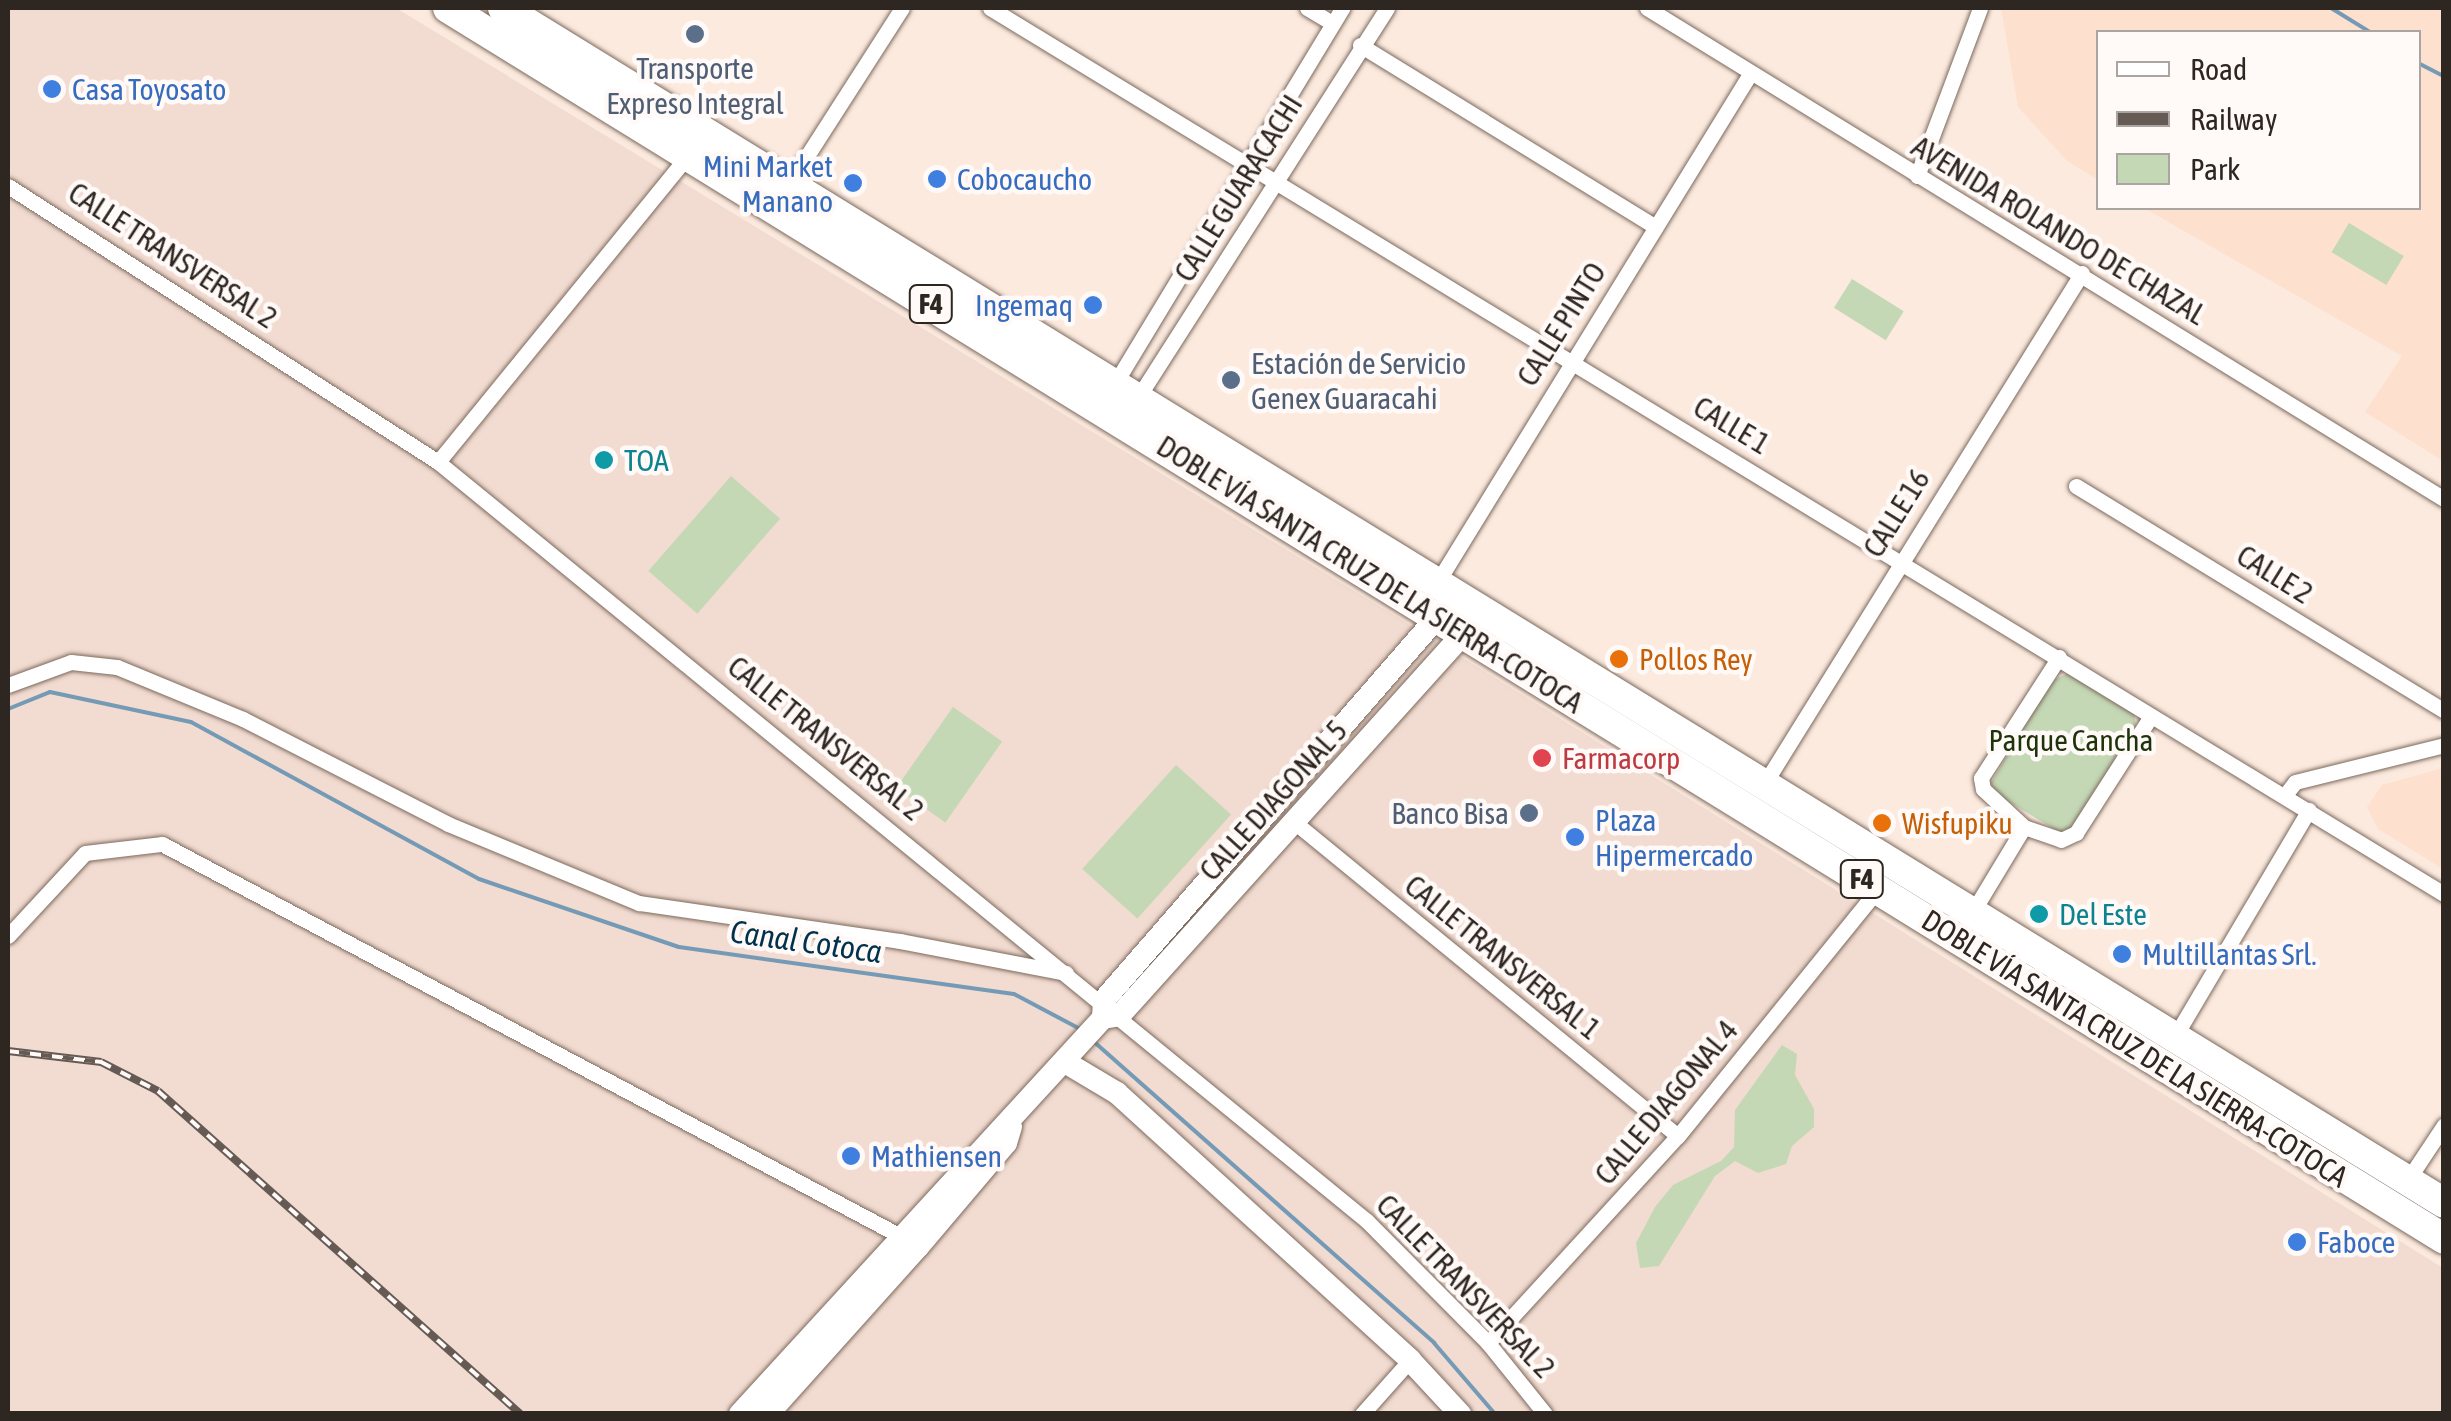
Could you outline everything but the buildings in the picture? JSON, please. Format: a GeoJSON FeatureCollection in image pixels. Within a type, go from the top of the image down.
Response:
{"type":"FeatureCollection","features":[{"type":"Feature","properties":{"kind":"highway","name":"DOBLE VÍA SANTA CRUZ DE LA SIERRA-COTOCA"},"geometry":{"type":"LineString","coordinates":[[448,8],[1449,607],[1677,732],[1764,786],[1964,926],[2444,1238]]}},
{"type":"Feature","properties":{"kind":"highway","name":"DOBLE VÍA SANTA CRUZ DE LA SIERRA-COTOCA"},"geometry":{"type":"LineString","coordinates":[[503,8],[1125,392],[1878,889],[1964,926],[2174,1038],[2444,1204]]}},
{"type":"Feature","properties":{"kind":"street"},"geometry":{"type":"LineString","coordinates":[[788,184],[902,8]]}},
{"type":"Feature","properties":{"kind":"street","name":"CALLE 1"},"geometry":{"type":"LineString","coordinates":[[990,8],[1277,178],[2444,894]]}},
{"type":"Feature","properties":{"kind":"street"},"geometry":{"type":"LineString","coordinates":[[1307,8],[1332,23]]}},
{"type":"Feature","properties":{"kind":"street","name":"CALLE GUARACACHI"},"geometry":{"type":"LineString","coordinates":[[1125,392],[1250,162],[1342,8]]}},
{"type":"Feature","properties":{"kind":"street","name":"CALLE GUARACACHI"},"geometry":{"type":"LineString","coordinates":[[1125,392],[1277,178],[1387,8]]}},
{"type":"Feature","properties":{"kind":"street","name":"AVENIDA ROLANDO DE CHAZAL"},"geometry":{"type":"LineString","coordinates":[[1647,8],[2444,499]]}},
{"type":"Feature","properties":{"kind":"street"},"geometry":{"type":"LineString","coordinates":[[1917,176],[1980,8]]}},
{"type":"Feature","properties":{"kind":"street"},"geometry":{"type":"LineString","coordinates":[[1360,45],[1656,226]]}},
{"type":"Feature","properties":{"kind":"street","name":"CALLE PINTO"},"geometry":{"type":"LineString","coordinates":[[1449,607],[1570,359],[1750,74]]}},
{"type":"Feature","properties":{"kind":"street"},"geometry":{"type":"LineString","coordinates":[[438,462],[688,155]]}},
{"type":"Feature","properties":{"kind":"street","name":"CALLE TRANSVERSAL 2"},"geometry":{"type":"LineString","coordinates":[[8,186],[438,462],[1070,974],[1107,1014],[1367,1221],[1488,1343],[1545,1414]]}},
{"type":"Feature","properties":{"kind":"street","name":"CALLE 16"},"geometry":{"type":"LineString","coordinates":[[1764,786],[1899,559],[2082,273]]}},
{"type":"Feature","properties":{"kind":"street","name":"CALLE 2"},"geometry":{"type":"LineString","coordinates":[[2076,486],[2444,711]]}},
{"type":"Feature","properties":{"kind":"street","name":"CALLE DIAGONAL 5"},"geometry":{"type":"LineString","coordinates":[[1107,1014],[1293,822],[1449,607]]}},
{"type":"Feature","properties":{"kind":"street","name":"CALLE DIAGONAL 5"},"geometry":{"type":"LineString","coordinates":[[768,1414],[811,1352],[909,1241],[992,1135],[1012,1124],[1449,607]]}},
{"type":"Feature","properties":{"kind":"street"},"geometry":{"type":"LineString","coordinates":[[2059,657],[1980,778],[1983,789],[2024,827],[2061,840],[2076,833],[2151,716]]}},
{"type":"Feature","properties":{"kind":"street"},"geometry":{"type":"LineString","coordinates":[[8,685],[71,662],[117,667],[243,719],[484,841],[638,904],[900,941],[1070,974]]}},
{"type":"Feature","properties":{"kind":"street"},"geometry":{"type":"LineString","coordinates":[[2285,795],[2295,782],[2444,745]]}},
{"type":"Feature","properties":{"kind":"street"},"geometry":{"type":"LineString","coordinates":[[2174,1038],[2309,810]]}},
{"type":"Feature","properties":{"kind":"street","name":"CALLE TRANSVERSAL 1"},"geometry":{"type":"LineString","coordinates":[[1293,822],[1678,1136]]}},
{"type":"Feature","properties":{"kind":"street"},"geometry":{"type":"LineString","coordinates":[[1964,926],[2024,827]]}},
{"type":"Feature","properties":{"kind":"street"},"geometry":{"type":"LineString","coordinates":[[8,936],[86,853],[162,844],[909,1241]]}},
{"type":"Feature","properties":{"kind":"street","name":"CALLE DIAGONAL 4"},"geometry":{"type":"LineString","coordinates":[[1488,1343],[1678,1136],[1878,889]]}},
{"type":"Feature","properties":{"kind":"street"},"geometry":{"type":"LineString","coordinates":[[1072,1054],[1410,1360],[1460,1414]]}},
{"type":"Feature","properties":{"kind":"street"},"geometry":{"type":"LineString","coordinates":[[2407,1181],[2444,1125]]}},
{"type":"Feature","properties":{"kind":"street","name":"CALLE DIAGONAL 5"},"geometry":{"type":"LineString","coordinates":[[740,1414],[811,1352]]}},
{"type":"Feature","properties":{"kind":"street"},"geometry":{"type":"LineString","coordinates":[[1362,1414],[1410,1360]]}},
{"type":"Feature","properties":{"kind":"shaded area"},"geometry":{"type":"Polygon","coordinates":[[[8,8],[396,8],[1397,617],[2443,1268],[2443,1413],[8,1414],[8,8]]]}},
{"type":"Feature","properties":{"kind":"shaded area"},"geometry":{"type":"Polygon","coordinates":[[[2001,8],[2443,8],[2443,461],[2365,412],[2402,356],[2147,210],[2421,210],[2421,30],[2096,30],[2096,179],[2067,161],[2018,107],[2001,8]]]}},
{"type":"Feature","properties":{"kind":"shaded area"},"geometry":{"type":"Polygon","coordinates":[[[2444,768],[2443,869],[2378,829],[2367,807],[2382,785],[2444,768]]]}},
{"type":"Feature","properties":{"kind":"green space"},"geometry":{"type":"Polygon","coordinates":[[[2349,223],[2404,256],[2386,285],[2331,252],[2349,223]]]}},
{"type":"Feature","properties":{"kind":"green space"},"geometry":{"type":"Polygon","coordinates":[[[1852,279],[1904,311],[1886,340],[1834,308],[1852,279]]]}},
{"type":"Feature","properties":{"kind":"green space"},"geometry":{"type":"Polygon","coordinates":[[[731,476],[780,519],[697,614],[648,571],[731,476]]]}},
{"type":"Feature","properties":{"kind":"green space","name":"Parque Cancha"},"geometry":{"type":"Polygon","coordinates":[[[2069,673],[2134,713],[2136,726],[2070,829],[2059,832],[1996,794],[1991,783],[2051,681],[2069,673]]]}},
{"type":"Feature","properties":{"kind":"green space"},"geometry":{"type":"Polygon","coordinates":[[[953,707],[1002,741],[945,823],[896,788],[953,707]]]}},
{"type":"Feature","properties":{"kind":"green space"},"geometry":{"type":"Polygon","coordinates":[[[1176,765],[1231,815],[1137,919],[1082,869],[1176,765]]]}},
{"type":"Feature","properties":{"kind":"green space"},"geometry":{"type":"Polygon","coordinates":[[[1782,1045],[1797,1054],[1795,1075],[1814,1109],[1814,1127],[1792,1146],[1786,1164],[1758,1173],[1735,1161],[1715,1176],[1659,1266],[1640,1268],[1636,1243],[1655,1207],[1673,1185],[1721,1161],[1734,1147],[1735,1110],[1782,1045]]]}},
{"type":"Feature","properties":{"kind":"waterway"},"geometry":{"type":"LineString","coordinates":[[2331,8],[2367,30]]}},
{"type":"Feature","properties":{"kind":"waterway"},"geometry":{"type":"LineString","coordinates":[[2421,64],[2444,76]]}},
{"type":"Feature","properties":{"kind":"waterway","name":"Canal Cotoca"},"geometry":{"type":"LineString","coordinates":[[8,709],[50,692],[191,722],[479,879],[679,947],[1014,994],[1082,1030]]}},
{"type":"Feature","properties":{"kind":"waterway","name":"Canal Cotoca"},"geometry":{"type":"LineString","coordinates":[[1092,1040],[1434,1343],[1495,1414]]}},
{"type":"Feature","properties":{"kind":"railway"},"geometry":{"type":"LineString","coordinates":[[8,1051],[101,1062],[158,1091],[520,1414]]}},
{"type":"Feature","properties":{"kind":"place","name":"Transporte Expreso Integral"},"geometry":{"type":"Point","coordinates":[695,34]}},
{"type":"Feature","properties":{"kind":"place","name":"Casa Toyosato"},"geometry":{"type":"Point","coordinates":[52,89]}},
{"type":"Feature","properties":{"kind":"place","name":"Cobocaucho"},"geometry":{"type":"Point","coordinates":[937,179]}},
{"type":"Feature","properties":{"kind":"place","name":"Mini Market Manano"},"geometry":{"type":"Point","coordinates":[853,183]}},
{"type":"Feature","properties":{"kind":"place","name":"Ingemaq"},"geometry":{"type":"Point","coordinates":[1093,305]}},
{"type":"Feature","properties":{"kind":"place","name":"Estación de Servicio Genex Guaracahi"},"geometry":{"type":"Point","coordinates":[1231,380]}},
{"type":"Feature","properties":{"kind":"place","name":"TOA"},"geometry":{"type":"Point","coordinates":[604,460]}},
{"type":"Feature","properties":{"kind":"place","name":"Pollos Rey"},"geometry":{"type":"Point","coordinates":[1619,659]}},
{"type":"Feature","properties":{"kind":"place","name":"Farmacorp"},"geometry":{"type":"Point","coordinates":[1542,758]}},
{"type":"Feature","properties":{"kind":"place","name":"Banco Bisa"},"geometry":{"type":"Point","coordinates":[1529,813]}},
{"type":"Feature","properties":{"kind":"place","name":"Wisfupiku"},"geometry":{"type":"Point","coordinates":[1882,823]}},
{"type":"Feature","properties":{"kind":"place","name":"Plaza Hipermercado"},"geometry":{"type":"Point","coordinates":[1575,837]}},
{"type":"Feature","properties":{"kind":"place","name":"Del Este"},"geometry":{"type":"Point","coordinates":[2039,914]}},
{"type":"Feature","properties":{"kind":"place","name":"Multillantas Srl."},"geometry":{"type":"Point","coordinates":[2122,954]}},
{"type":"Feature","properties":{"kind":"place","name":"Mathiensen"},"geometry":{"type":"Point","coordinates":[851,1156]}},
{"type":"Feature","properties":{"kind":"place","name":"Faboce"},"geometry":{"type":"Point","coordinates":[2297,1242]}}]}
